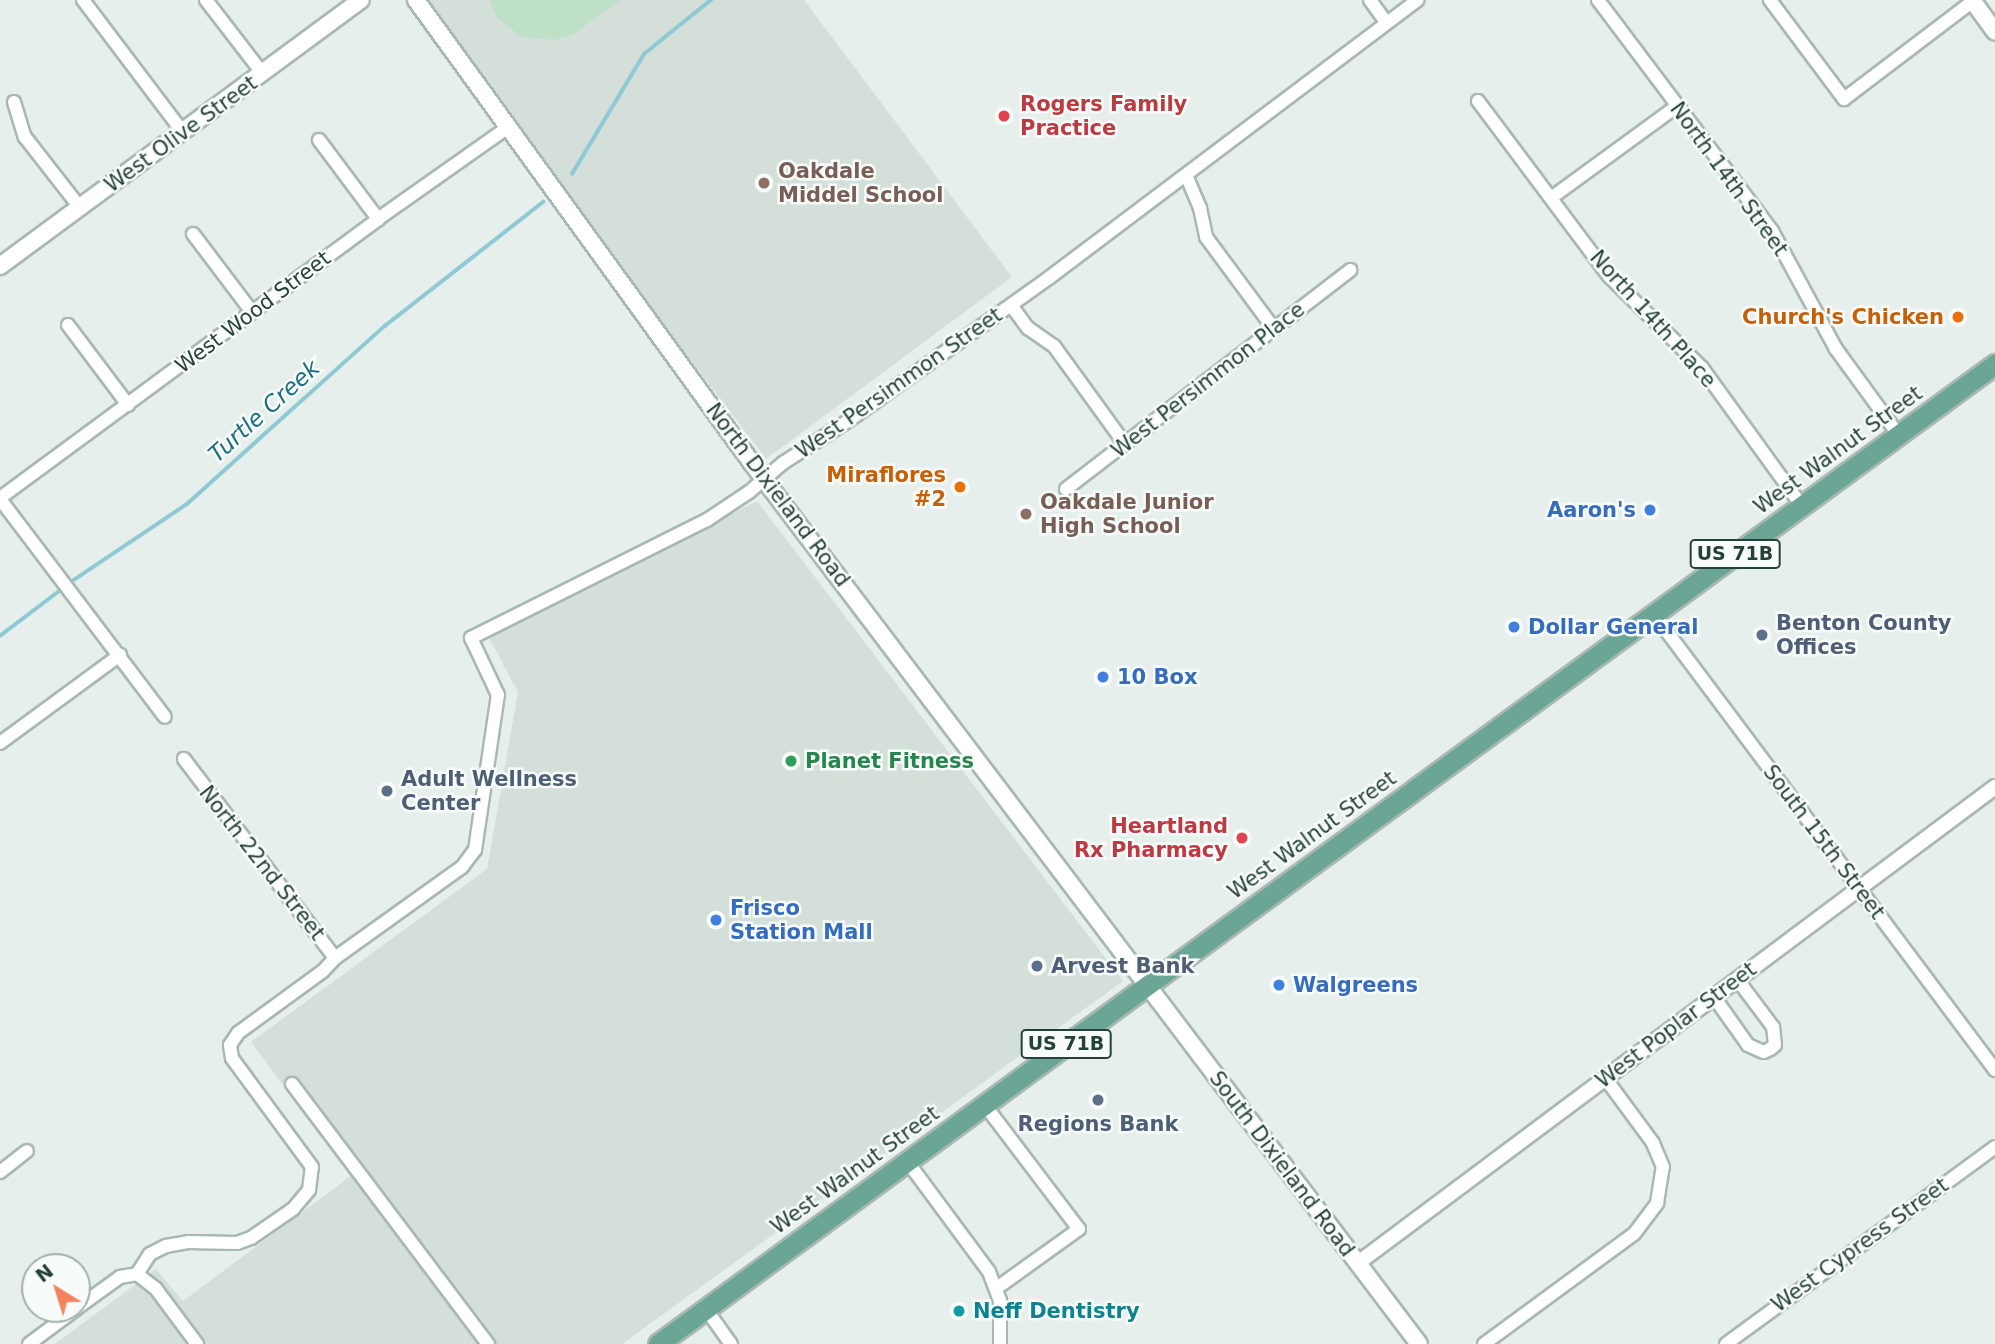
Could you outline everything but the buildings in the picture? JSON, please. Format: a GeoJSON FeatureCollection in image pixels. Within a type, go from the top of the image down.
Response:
{"type":"FeatureCollection","features":[{"type":"Feature","properties":{"kind":"main road","name":"West Olive Street"},"geometry":{"type":"LineString","coordinates":[[0,267],[361,0]]}},
{"type":"Feature","properties":{"kind":"main road","name":"North Dixieland Road"},"geometry":{"type":"LineString","coordinates":[[416,0],[764,480],[1145,986]]}},
{"type":"Feature","properties":{"kind":"main road"},"geometry":{"type":"LineString","coordinates":[[1972,1],[1995,32]]}},
{"type":"Feature","properties":{"kind":"main road","name":"West Walnut Street"},"geometry":{"type":"LineString","coordinates":[[658,1344],[1995,364]]}},
{"type":"Feature","properties":{"kind":"main road","name":"South Dixieland Road"},"geometry":{"type":"LineString","coordinates":[[1145,986],[1419,1344]]}},
{"type":"Feature","properties":{"kind":"street"},"geometry":{"type":"LineString","coordinates":[[83,0],[181,131]]}},
{"type":"Feature","properties":{"kind":"street"},"geometry":{"type":"LineString","coordinates":[[206,0],[263,74]]}},
{"type":"Feature","properties":{"kind":"street"},"geometry":{"type":"LineString","coordinates":[[1370,0],[1386,22]]}},
{"type":"Feature","properties":{"kind":"street","name":"West Persimmon Street"},"geometry":{"type":"LineString","coordinates":[[335,958],[462,867],[475,850],[498,695],[471,638],[707,520],[764,480],[783,463],[851,419],[1011,305],[1417,0]]}},
{"type":"Feature","properties":{"kind":"street","name":"North 14th Street"},"geometry":{"type":"LineString","coordinates":[[1598,0],[1772,231],[1836,349],[1898,434]]}},
{"type":"Feature","properties":{"kind":"street"},"geometry":{"type":"LineString","coordinates":[[1770,0],[1844,99],[1972,1]]}},
{"type":"Feature","properties":{"kind":"street","name":"North 14th Place"},"geometry":{"type":"LineString","coordinates":[[1478,101],[1609,276],[1702,368],[1801,505]]}},
{"type":"Feature","properties":{"kind":"street"},"geometry":{"type":"LineString","coordinates":[[14,102],[25,137],[81,209]]}},
{"type":"Feature","properties":{"kind":"street"},"geometry":{"type":"LineString","coordinates":[[1551,198],[1677,106]]}},
{"type":"Feature","properties":{"kind":"street","name":"West Wood Street"},"geometry":{"type":"LineString","coordinates":[[0,498],[378,219],[507,128]]}},
{"type":"Feature","properties":{"kind":"street"},"geometry":{"type":"LineString","coordinates":[[319,140],[378,219]]}},
{"type":"Feature","properties":{"kind":"street"},"geometry":{"type":"LineString","coordinates":[[1186,175],[1200,208],[1206,237],[1274,329]]}},
{"type":"Feature","properties":{"kind":"street"},"geometry":{"type":"LineString","coordinates":[[193,234],[252,312]]}},
{"type":"Feature","properties":{"kind":"street","name":"West Persimmon Place"},"geometry":{"type":"LineString","coordinates":[[1066,489],[1350,270]]}},
{"type":"Feature","properties":{"kind":"street"},"geometry":{"type":"LineString","coordinates":[[1011,305],[1028,328],[1054,346],[1125,444]]}},
{"type":"Feature","properties":{"kind":"street"},"geometry":{"type":"LineString","coordinates":[[68,324],[128,405]]}},
{"type":"Feature","properties":{"kind":"street"},"geometry":{"type":"LineString","coordinates":[[0,498],[165,716]]}},
{"type":"Feature","properties":{"kind":"street","name":"South 15th Street"},"geometry":{"type":"LineString","coordinates":[[1653,613],[1995,1070]]}},
{"type":"Feature","properties":{"kind":"street"},"geometry":{"type":"LineString","coordinates":[[0,743],[120,655]]}},
{"type":"Feature","properties":{"kind":"street","name":"North 22nd Street"},"geometry":{"type":"LineString","coordinates":[[137,1274],[150,1254],[166,1246],[188,1242],[237,1243],[251,1238],[293,1209],[309,1190],[312,1167],[232,1058],[230,1045],[238,1033],[323,971],[335,958],[184,759]]}},
{"type":"Feature","properties":{"kind":"street","name":"West Poplar Street"},"geometry":{"type":"LineString","coordinates":[[1358,1263],[1995,787]]}},
{"type":"Feature","properties":{"kind":"street"},"geometry":{"type":"LineString","coordinates":[[1714,997],[1748,1045],[1764,1052],[1770,1049],[1775,1045],[1773,1027],[1737,979]]}},
{"type":"Feature","properties":{"kind":"street"},"geometry":{"type":"LineString","coordinates":[[1484,1344],[1634,1234],[1657,1203],[1663,1167],[1653,1143],[1605,1078]]}},
{"type":"Feature","properties":{"kind":"street"},"geometry":{"type":"LineString","coordinates":[[292,1084],[488,1344]]}},
{"type":"Feature","properties":{"kind":"street"},"geometry":{"type":"LineString","coordinates":[[984,1104],[1079,1229],[997,1288]]}},
{"type":"Feature","properties":{"kind":"street","name":"West Cypress Street"},"geometry":{"type":"LineString","coordinates":[[1726,1344],[1995,1147]]}},
{"type":"Feature","properties":{"kind":"street"},"geometry":{"type":"LineString","coordinates":[[0,1172],[27,1151]]}},
{"type":"Feature","properties":{"kind":"street"},"geometry":{"type":"LineString","coordinates":[[907,1161],[989,1272],[1000,1300],[1000,1344]]}},
{"type":"Feature","properties":{"kind":"street"},"geometry":{"type":"LineString","coordinates":[[91,1298],[120,1277],[137,1274],[156,1289],[197,1344]]}},
{"type":"Feature","properties":{"kind":"street"},"geometry":{"type":"LineString","coordinates":[[706,1309],[731,1344]]}},
{"type":"Feature","properties":{"kind":"street"},"geometry":{"type":"LineString","coordinates":[[29,1344],[57,1323]]}},
{"type":"Feature","properties":{"kind":"shaded area"},"geometry":{"type":"Polygon","coordinates":[[[417,0],[804,0],[1012,277],[766,459],[417,0]]]}},
{"type":"Feature","properties":{"kind":"shaded area"},"geometry":{"type":"Polygon","coordinates":[[[757,501],[1123,981],[622,1344],[55,1344],[83,1323],[91,1323],[91,1317],[156,1269],[183,1301],[351,1176],[251,1042],[487,869],[518,692],[489,638],[757,501]]]}},
{"type":"Feature","properties":{"kind":"green space"},"geometry":{"type":"Polygon","coordinates":[[[489,0],[620,0],[574,34],[555,40],[522,37],[498,19],[489,0]]]}},
{"type":"Feature","properties":{"kind":"waterway","name":"Turtle Creek"},"geometry":{"type":"LineString","coordinates":[[572,174],[644,54],[711,0]]}},
{"type":"Feature","properties":{"kind":"waterway","name":"Turtle Creek"},"geometry":{"type":"LineString","coordinates":[[68,584],[187,504],[385,326],[543,202]]}},
{"type":"Feature","properties":{"kind":"waterway","name":"Turtle Creek"},"geometry":{"type":"LineString","coordinates":[[0,636],[62,589]]}},
{"type":"Feature","properties":{"kind":"place","name":"Rogers Family Practice"},"geometry":{"type":"Point","coordinates":[1004,116]}},
{"type":"Feature","properties":{"kind":"place","name":"Oakdale Middel School"},"geometry":{"type":"Point","coordinates":[764,183]}},
{"type":"Feature","properties":{"kind":"place","name":"Church's Chicken"},"geometry":{"type":"Point","coordinates":[1958,317]}},
{"type":"Feature","properties":{"kind":"place","name":"Miraflores #2"},"geometry":{"type":"Point","coordinates":[960,487]}},
{"type":"Feature","properties":{"kind":"place","name":"Aaron's"},"geometry":{"type":"Point","coordinates":[1650,510]}},
{"type":"Feature","properties":{"kind":"place","name":"Oakdale Junior High School"},"geometry":{"type":"Point","coordinates":[1026,514]}},
{"type":"Feature","properties":{"kind":"place","name":"Dollar General"},"geometry":{"type":"Point","coordinates":[1514,627]}},
{"type":"Feature","properties":{"kind":"place","name":"Benton County Offices"},"geometry":{"type":"Point","coordinates":[1762,635]}},
{"type":"Feature","properties":{"kind":"place","name":"10 Box"},"geometry":{"type":"Point","coordinates":[1103,677]}},
{"type":"Feature","properties":{"kind":"place","name":"Planet Fitness"},"geometry":{"type":"Point","coordinates":[791,761]}},
{"type":"Feature","properties":{"kind":"place","name":"Adult Wellness Center"},"geometry":{"type":"Point","coordinates":[387,791]}},
{"type":"Feature","properties":{"kind":"place","name":"Heartland Rx Pharmacy"},"geometry":{"type":"Point","coordinates":[1242,838]}},
{"type":"Feature","properties":{"kind":"place","name":"Frisco Station Mall"},"geometry":{"type":"Point","coordinates":[716,920]}},
{"type":"Feature","properties":{"kind":"place","name":"Arvest Bank"},"geometry":{"type":"Point","coordinates":[1037,966]}},
{"type":"Feature","properties":{"kind":"place","name":"Walgreens"},"geometry":{"type":"Point","coordinates":[1279,985]}},
{"type":"Feature","properties":{"kind":"place","name":"Regions Bank"},"geometry":{"type":"Point","coordinates":[1098,1100]}},
{"type":"Feature","properties":{"kind":"place","name":"Neff Dentistry"},"geometry":{"type":"Point","coordinates":[959,1311]}}]}
